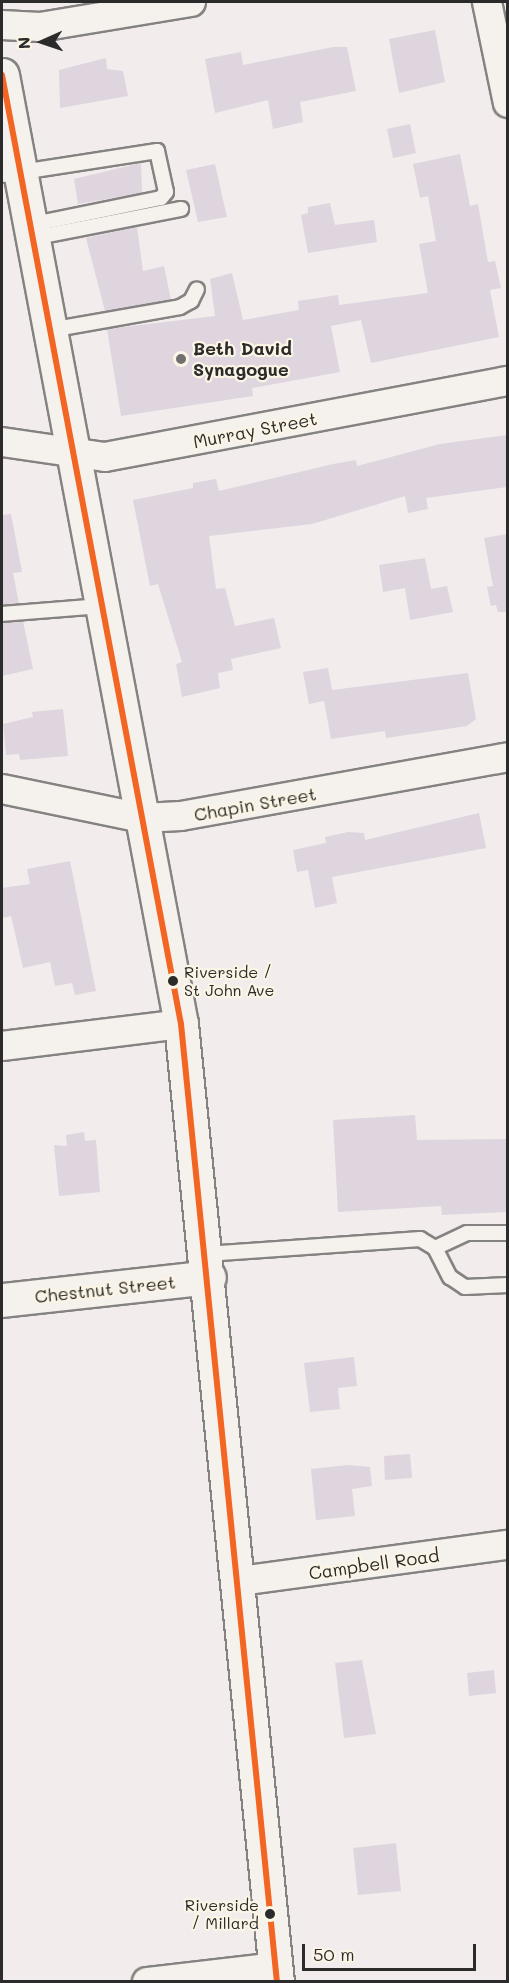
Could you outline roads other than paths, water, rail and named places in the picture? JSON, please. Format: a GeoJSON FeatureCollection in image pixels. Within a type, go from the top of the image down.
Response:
{"type":"FeatureCollection","features":[{"type":"Feature","properties":{"kind":"main road"},"geometry":{"type":"LineString","coordinates":[[2,75],[11,174],[32,232],[181,1024],[240,1581],[277,1974]]}},
{"type":"Feature","properties":{"kind":"main road","name":"Chestnut Street"},"geometry":{"type":"LineString","coordinates":[[2,1300],[207,1266]]}},
{"type":"Feature","properties":{"kind":"street"},"geometry":{"type":"LineString","coordinates":[[2,25],[40,27],[191,2]]}},
{"type":"Feature","properties":{"kind":"street"},"geometry":{"type":"LineString","coordinates":[[487,2],[507,104]]}},
{"type":"Feature","properties":{"kind":"street","name":"Murray Street"},"geometry":{"type":"LineString","coordinates":[[2,442],[74,455],[144,451],[507,381]]}},
{"type":"Feature","properties":{"kind":"street","name":"Chapin Street"},"geometry":{"type":"LineString","coordinates":[[2,789],[142,818],[218,813],[507,757]]}},
{"type":"Feature","properties":{"kind":"street"},"geometry":{"type":"LineString","coordinates":[[2,1046],[181,1024]]}},
{"type":"Feature","properties":{"kind":"street","name":"Campbell Road"},"geometry":{"type":"LineString","coordinates":[[240,1581],[507,1545]]}},
{"type":"Feature","properties":{"kind":"street"},"geometry":{"type":"LineString","coordinates":[[147,1982],[277,1974]]}},
{"type":"Feature","properties":{"kind":"lane"},"geometry":{"type":"LineString","coordinates":[[11,174],[151,148],[157,151],[166,192],[160,198],[32,232]]}},
{"type":"Feature","properties":{"kind":"lane"},"geometry":{"type":"LineString","coordinates":[[32,232],[181,208]]}},
{"type":"Feature","properties":{"kind":"lane"},"geometry":{"type":"LineString","coordinates":[[50,330],[180,307],[192,301],[197,289]]}},
{"type":"Feature","properties":{"kind":"lane"},"geometry":{"type":"LineString","coordinates":[[2,614],[101,606]]}},
{"type":"Feature","properties":{"kind":"lane"},"geometry":{"type":"LineString","coordinates":[[435,1248],[467,1233],[507,1233]]}},
{"type":"Feature","properties":{"kind":"lane"},"geometry":{"type":"LineString","coordinates":[[207,1266],[400,1238],[420,1239],[435,1248],[450,1277],[465,1287],[507,1285]]}},
{"type":"Feature","properties":{"kind":"place","name":"Beth David Synagogue"},"geometry":{"type":"Point","coordinates":[181,359]}},
{"type":"Feature","properties":{"kind":"place","name":"Riverside / St John Ave"},"geometry":{"type":"Point","coordinates":[173,981]}},
{"type":"Feature","properties":{"kind":"place","name":"Riverside / Millard"},"geometry":{"type":"Point","coordinates":[270,1914]}}]}
